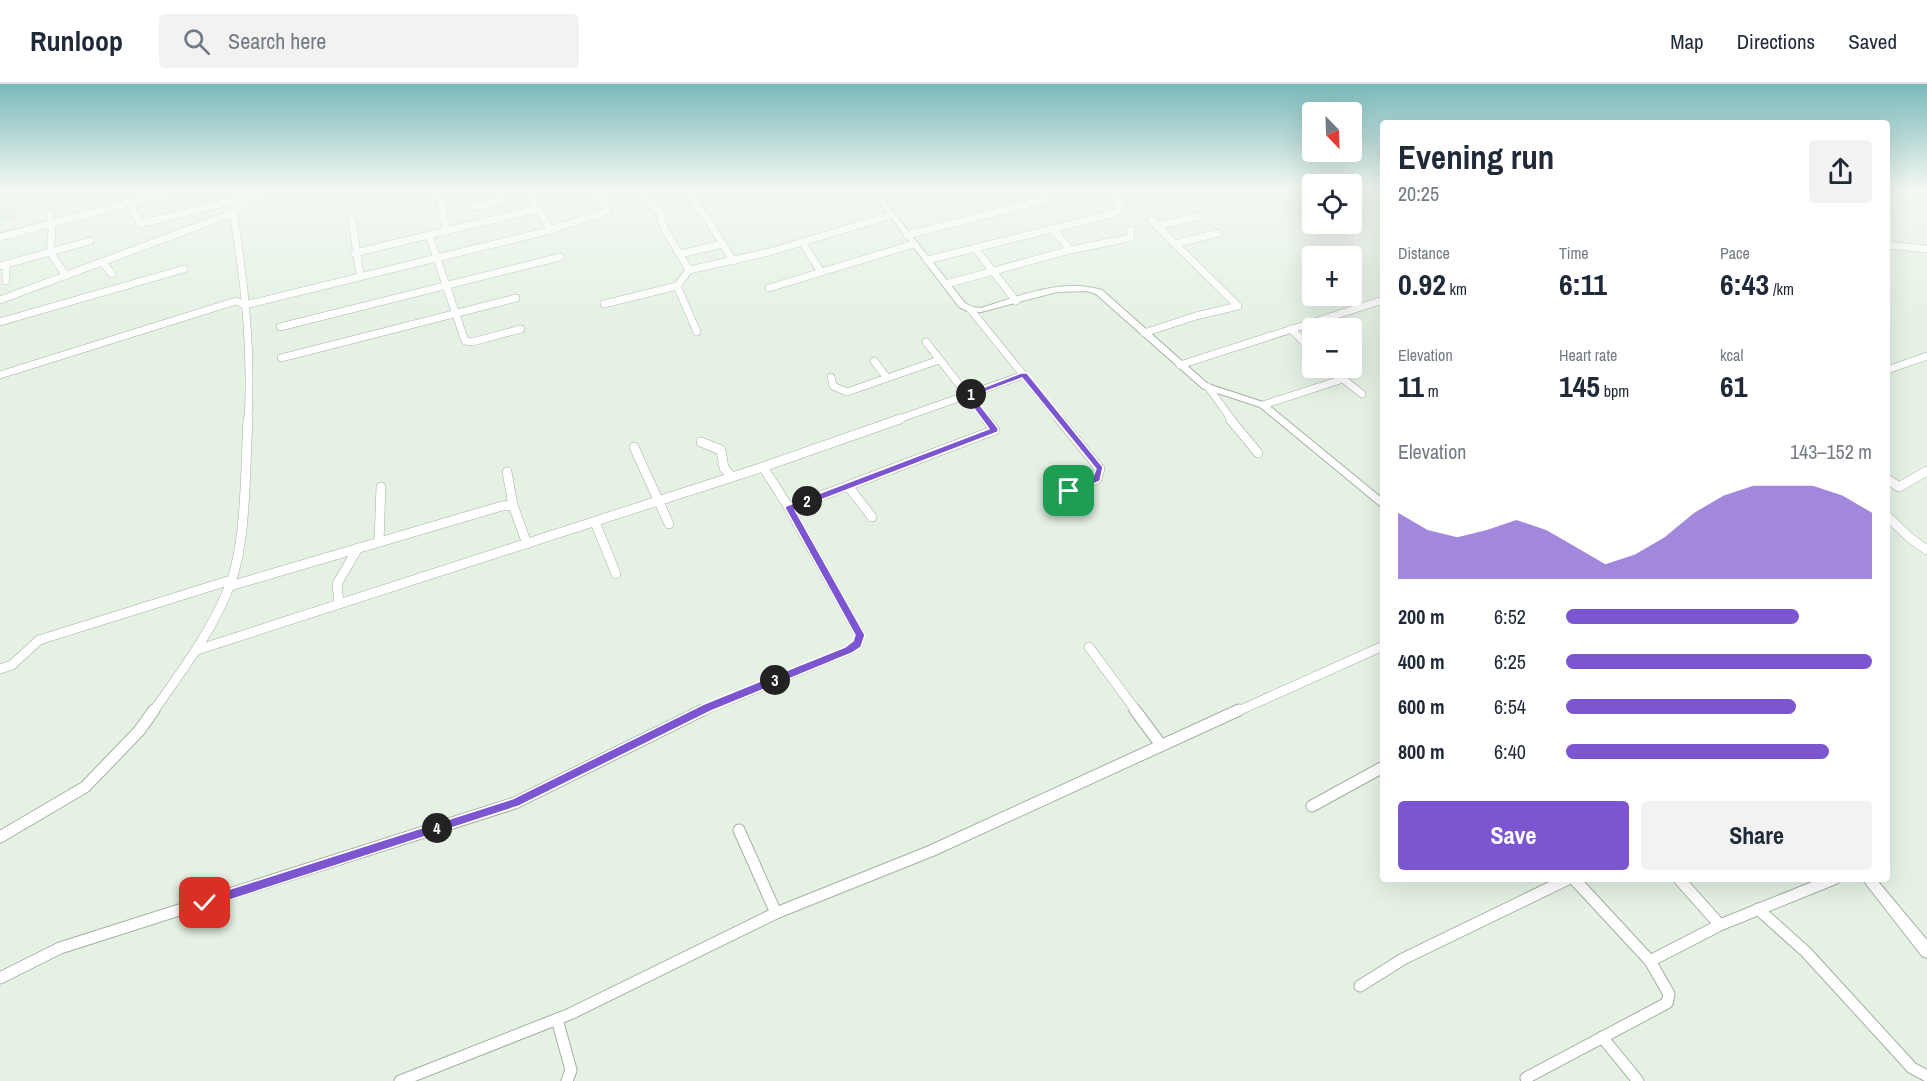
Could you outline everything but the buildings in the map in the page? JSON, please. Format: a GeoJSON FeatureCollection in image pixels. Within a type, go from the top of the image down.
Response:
{"type":"FeatureCollection","features":[{"type":"Feature","properties":{"kind":"street"},"geometry":{"type":"LineString","coordinates":[[51,237],[50,252],[66,276]]}},
{"type":"Feature","properties":{"kind":"street"},"geometry":{"type":"LineString","coordinates":[[0,300],[170,237]]}},
{"type":"Feature","properties":{"kind":"street"},"geometry":{"type":"LineString","coordinates":[[0,837],[85,788],[139,731],[197,650],[230,583],[240,544],[250,383],[241,260],[235,237]]}},
{"type":"Feature","properties":{"kind":"street"},"geometry":{"type":"LineString","coordinates":[[356,237],[354,253],[360,275]]}},
{"type":"Feature","properties":{"kind":"street"},"geometry":{"type":"LineString","coordinates":[[354,253],[423,237]]}},
{"type":"Feature","properties":{"kind":"street"},"geometry":{"type":"LineString","coordinates":[[429,237],[465,341],[521,329]]}},
{"type":"Feature","properties":{"kind":"street"},"geometry":{"type":"LineString","coordinates":[[0,375],[236,301],[244,305],[523,237]]}},
{"type":"Feature","properties":{"kind":"street"},"geometry":{"type":"LineString","coordinates":[[669,237],[689,270]]}},
{"type":"Feature","properties":{"kind":"street"},"geometry":{"type":"LineString","coordinates":[[719,237],[733,261]]}},
{"type":"Feature","properties":{"kind":"street"},"geometry":{"type":"LineString","coordinates":[[604,304],[677,286],[689,270],[733,261],[820,237]]}},
{"type":"Feature","properties":{"kind":"street"},"geometry":{"type":"LineString","coordinates":[[908,237],[962,305],[970,309],[981,310],[1060,290],[1092,288],[1208,387],[1263,405],[1380,502]]}},
{"type":"Feature","properties":{"kind":"street"},"geometry":{"type":"LineString","coordinates":[[927,260],[1022,237]]}},
{"type":"Feature","properties":{"kind":"street"},"geometry":{"type":"LineString","coordinates":[[1059,237],[1070,250]]}},
{"type":"Feature","properties":{"kind":"street"},"geometry":{"type":"LineString","coordinates":[[945,284],[1070,250],[1130,237]]}},
{"type":"Feature","properties":{"kind":"street"},"geometry":{"type":"LineString","coordinates":[[1144,333],[1196,316],[1238,306],[1167,237]]}},
{"type":"Feature","properties":{"kind":"street"},"geometry":{"type":"LineString","coordinates":[[1174,244],[1204,237]]}},
{"type":"Feature","properties":{"kind":"street"},"geometry":{"type":"LineString","coordinates":[[6,281],[3,265],[90,241]]}},
{"type":"Feature","properties":{"kind":"street"},"geometry":{"type":"LineString","coordinates":[[802,242],[821,272]]}},
{"type":"Feature","properties":{"kind":"street"},"geometry":{"type":"LineString","coordinates":[[680,254],[723,244]]}},
{"type":"Feature","properties":{"kind":"street"},"geometry":{"type":"LineString","coordinates":[[769,288],[914,244]]}},
{"type":"Feature","properties":{"kind":"street"},"geometry":{"type":"LineString","coordinates":[[1890,246],[1927,249]]}},
{"type":"Feature","properties":{"kind":"street"},"geometry":{"type":"LineString","coordinates":[[975,248],[1016,301]]}},
{"type":"Feature","properties":{"kind":"street"},"geometry":{"type":"LineString","coordinates":[[280,327],[560,257]]}},
{"type":"Feature","properties":{"kind":"street"},"geometry":{"type":"LineString","coordinates":[[102,262],[112,274]]}},
{"type":"Feature","properties":{"kind":"street"},"geometry":{"type":"LineString","coordinates":[[0,322],[184,270]]}},
{"type":"Feature","properties":{"kind":"street"},"geometry":{"type":"LineString","coordinates":[[677,286],[697,332]]}},
{"type":"Feature","properties":{"kind":"street"},"geometry":{"type":"LineString","coordinates":[[282,358],[516,298]]}},
{"type":"Feature","properties":{"kind":"street"},"geometry":{"type":"LineString","coordinates":[[1180,365],[1380,301]]}},
{"type":"Feature","properties":{"kind":"street"},"geometry":{"type":"LineString","coordinates":[[970,309],[1100,469],[1097,479],[1069,491]]}},
{"type":"Feature","properties":{"kind":"street"},"geometry":{"type":"LineString","coordinates":[[1291,329],[1302,340]]}},
{"type":"Feature","properties":{"kind":"street"},"geometry":{"type":"LineString","coordinates":[[789,508],[995,430],[926,342]]}},
{"type":"Feature","properties":{"kind":"street"},"geometry":{"type":"LineString","coordinates":[[1890,369],[1927,356]]}},
{"type":"Feature","properties":{"kind":"street"},"geometry":{"type":"LineString","coordinates":[[831,377],[833,386],[848,392],[939,360]]}},
{"type":"Feature","properties":{"kind":"street"},"geometry":{"type":"LineString","coordinates":[[874,361],[887,378]]}},
{"type":"Feature","properties":{"kind":"street"},"geometry":{"type":"LineString","coordinates":[[197,650],[658,502],[1024,375]]}},
{"type":"Feature","properties":{"kind":"street"},"geometry":{"type":"LineString","coordinates":[[1263,405],[1343,379],[1362,394]]}},
{"type":"Feature","properties":{"kind":"street"},"geometry":{"type":"LineString","coordinates":[[1208,387],[1216,401],[1258,453]]}},
{"type":"Feature","properties":{"kind":"street"},"geometry":{"type":"LineString","coordinates":[[701,442],[721,450],[724,468],[732,477]]}},
{"type":"Feature","properties":{"kind":"street"},"geometry":{"type":"LineString","coordinates":[[634,447],[669,524]]}},
{"type":"Feature","properties":{"kind":"street"},"geometry":{"type":"LineString","coordinates":[[0,978],[60,948],[515,803],[708,708],[849,650],[857,644],[860,635],[789,508],[763,467]]}},
{"type":"Feature","properties":{"kind":"street"},"geometry":{"type":"LineString","coordinates":[[1890,481],[1899,487],[1927,471]]}},
{"type":"Feature","properties":{"kind":"street"},"geometry":{"type":"LineString","coordinates":[[507,472],[513,505],[527,544]]}},
{"type":"Feature","properties":{"kind":"street"},"geometry":{"type":"LineString","coordinates":[[848,486],[872,517]]}},
{"type":"Feature","properties":{"kind":"street"},"geometry":{"type":"LineString","coordinates":[[379,542],[381,487]]}},
{"type":"Feature","properties":{"kind":"street"},"geometry":{"type":"LineString","coordinates":[[0,669],[12,664],[39,640],[230,583],[502,506],[513,505]]}},
{"type":"Feature","properties":{"kind":"street"},"geometry":{"type":"LineString","coordinates":[[1890,519],[1927,550]]}},
{"type":"Feature","properties":{"kind":"street"},"geometry":{"type":"LineString","coordinates":[[595,522],[616,574]]}},
{"type":"Feature","properties":{"kind":"street"},"geometry":{"type":"LineString","coordinates":[[339,604],[337,584],[358,548]]}},
{"type":"Feature","properties":{"kind":"street"},"geometry":{"type":"LineString","coordinates":[[1089,647],[1161,745]]}},
{"type":"Feature","properties":{"kind":"street"},"geometry":{"type":"LineString","coordinates":[[400,1081],[556,1019],[776,913],[931,851],[1380,647]]}},
{"type":"Feature","properties":{"kind":"street"},"geometry":{"type":"LineString","coordinates":[[1312,806],[1380,769]]}},
{"type":"Feature","properties":{"kind":"street"},"geometry":{"type":"LineString","coordinates":[[739,830],[776,913]]}},
{"type":"Feature","properties":{"kind":"street"},"geometry":{"type":"LineString","coordinates":[[1360,986],[1403,959],[1562,882]]}},
{"type":"Feature","properties":{"kind":"street"},"geometry":{"type":"LineString","coordinates":[[1526,1078],[1667,1003],[1669,994],[1650,962],[1577,882]]}},
{"type":"Feature","properties":{"kind":"street"},"geometry":{"type":"LineString","coordinates":[[1682,882],[1720,925]]}},
{"type":"Feature","properties":{"kind":"street"},"geometry":{"type":"LineString","coordinates":[[1650,962],[1720,925],[1826,882]]}},
{"type":"Feature","properties":{"kind":"street"},"geometry":{"type":"LineString","coordinates":[[1870,882],[1927,951]]}},
{"type":"Feature","properties":{"kind":"street"},"geometry":{"type":"LineString","coordinates":[[1758,909],[1806,952],[1912,1068],[1927,1076]]}},
{"type":"Feature","properties":{"kind":"street"},"geometry":{"type":"LineString","coordinates":[[556,1019],[571,1070],[567,1081]]}},
{"type":"Feature","properties":{"kind":"street"},"geometry":{"type":"LineString","coordinates":[[1602,1037],[1638,1081]]}},
{"type":"Feature","properties":{"kind":"route"},"geometry":{"type":"LineString","coordinates":[[205,903],[515,803],[708,708],[849,650],[857,644],[860,635],[789,508],[995,430],[968,395],[1024,375],[1100,469],[1097,479],[1069,491]]}}]}
